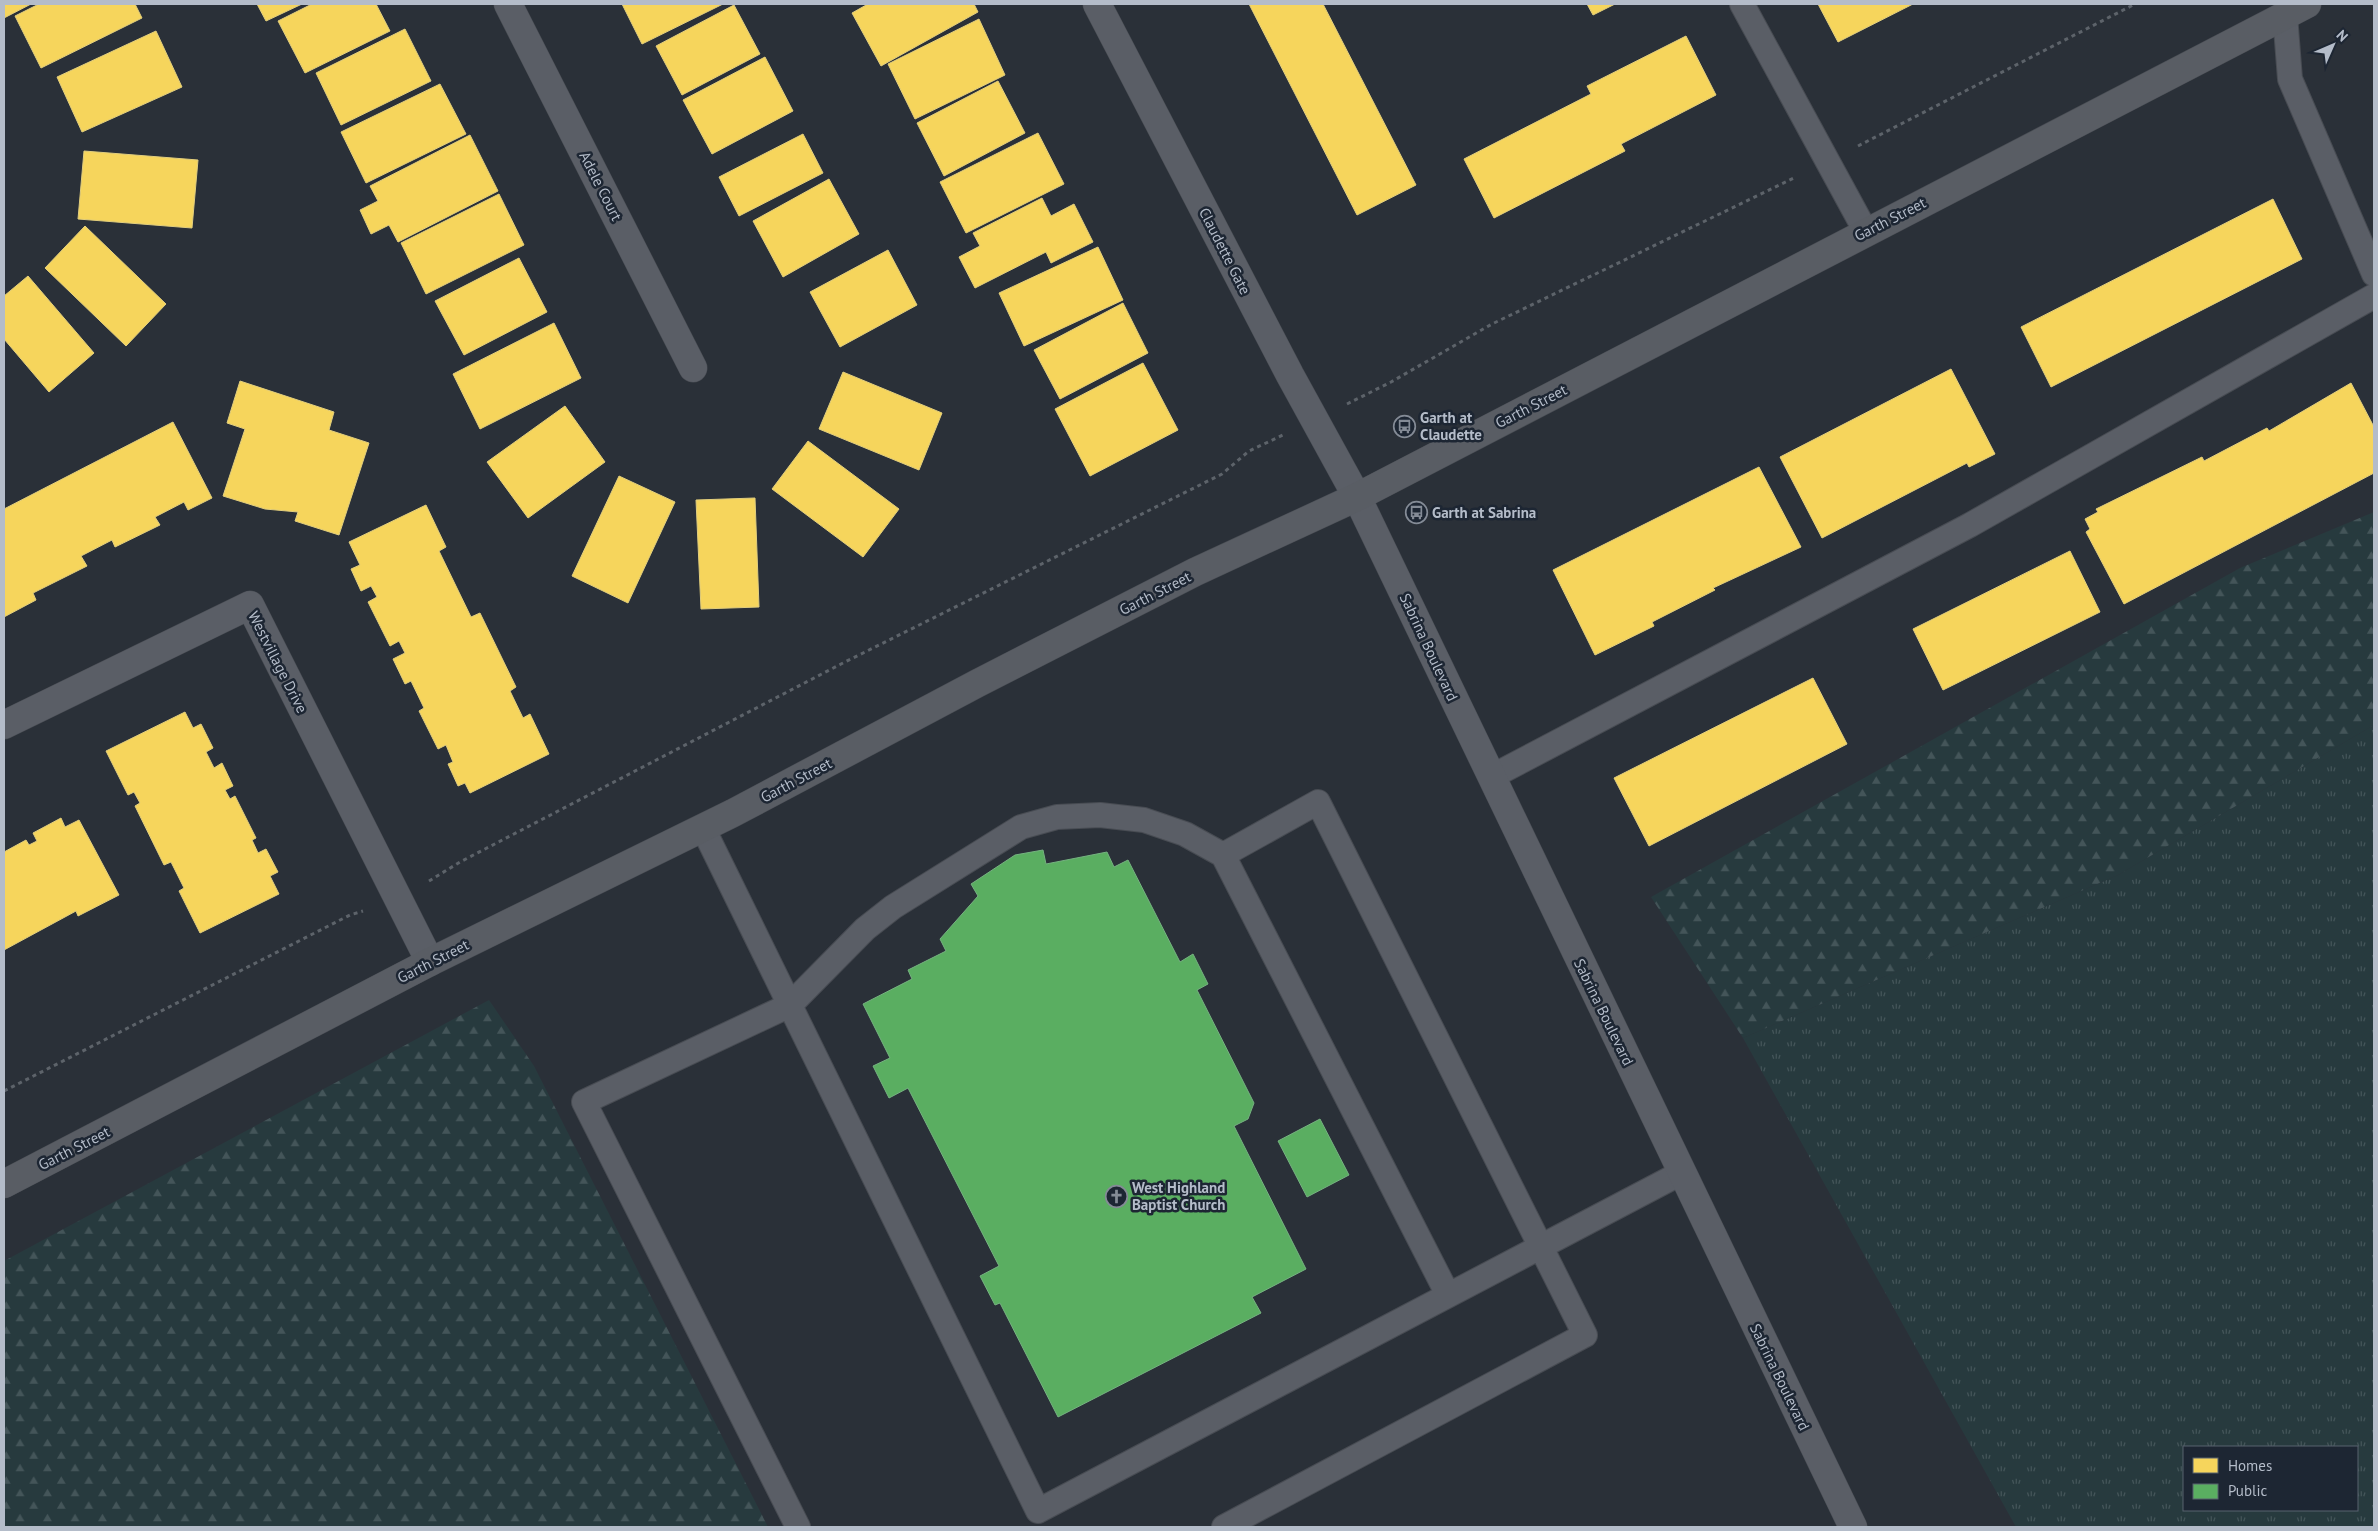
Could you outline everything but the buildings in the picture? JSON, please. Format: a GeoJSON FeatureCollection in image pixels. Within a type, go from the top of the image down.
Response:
{"type":"FeatureCollection","features":[{"type":"Feature","properties":{"kind":"main road","name":"Garth Street"},"geometry":{"type":"LineString","coordinates":[[4,1184],[430,962],[703,828],[1195,572],[1357,497],[1866,232],[2291,7]]}},
{"type":"Feature","properties":{"kind":"street","name":"Adele Court"},"geometry":{"type":"LineString","coordinates":[[508,4],[693,368]]}},
{"type":"Feature","properties":{"kind":"street","name":"Claudette Gate"},"geometry":{"type":"LineString","coordinates":[[1097,4],[1357,497]]}},
{"type":"Feature","properties":{"kind":"street","name":"Sabrina Boulevard"},"geometry":{"type":"LineString","coordinates":[[1357,497],[1853,1527]]}},
{"type":"Feature","properties":{"kind":"street","name":"Westvillage Drive"},"geometry":{"type":"LineString","coordinates":[[4,725],[250,605],[430,962]]}},
{"type":"Feature","properties":{"kind":"lane"},"geometry":{"type":"LineString","coordinates":[[1742,4],[1866,232]]}},
{"type":"Feature","properties":{"kind":"lane"},"geometry":{"type":"LineString","coordinates":[[2291,7],[2290,79],[2374,274]]}},
{"type":"Feature","properties":{"kind":"lane"},"geometry":{"type":"LineString","coordinates":[[1491,777],[1970,525],[2374,296]]}},
{"type":"Feature","properties":{"kind":"lane"},"geometry":{"type":"LineString","coordinates":[[1223,855],[1318,802],[1585,1335],[1224,1527]]}},
{"type":"Feature","properties":{"kind":"lane"},"geometry":{"type":"LineString","coordinates":[[798,1527],[584,1102],[790,1005],[865,929],[893,907],[1021,827],[1057,817],[1100,816],[1144,820],[1185,834],[1223,855],[1448,1295]]}},
{"type":"Feature","properties":{"kind":"lane"},"geometry":{"type":"LineString","coordinates":[[703,828],[1042,1519],[1448,1295],[1681,1173]]}},
{"type":"Feature","properties":{"kind":"path"},"geometry":{"type":"LineString","coordinates":[[4,1091],[350,915],[399,899],[460,862],[841,664],[1222,474],[1249,451],[1391,382],[1492,324],[1828,162],[2135,4]]}},
{"type":"Feature","properties":{"kind":"green space"},"geometry":{"type":"Polygon","coordinates":[[[2374,512],[2374,725],[2118,875],[1743,1038],[1651,897],[2240,568],[2374,512]]]}},
{"type":"Feature","properties":{"kind":"green space"},"geometry":{"type":"Polygon","coordinates":[[[2374,725],[2374,1527],[2016,1527],[1743,1038],[2118,875],[2374,725]]]}},
{"type":"Feature","properties":{"kind":"green space"},"geometry":{"type":"Polygon","coordinates":[[[489,1000],[534,1066],[768,1527],[4,1527],[4,1261],[489,1000]]]}},
{"type":"Feature","properties":{"kind":"place","name":"Garth at Claudette"},"geometry":{"type":"Point","coordinates":[1404,426]}},
{"type":"Feature","properties":{"kind":"place","name":"Garth at Sabrina"},"geometry":{"type":"Point","coordinates":[1416,512]}},
{"type":"Feature","properties":{"kind":"place","name":"West Highland Baptist Church"},"geometry":{"type":"Point","coordinates":[1116,1196]}}]}
